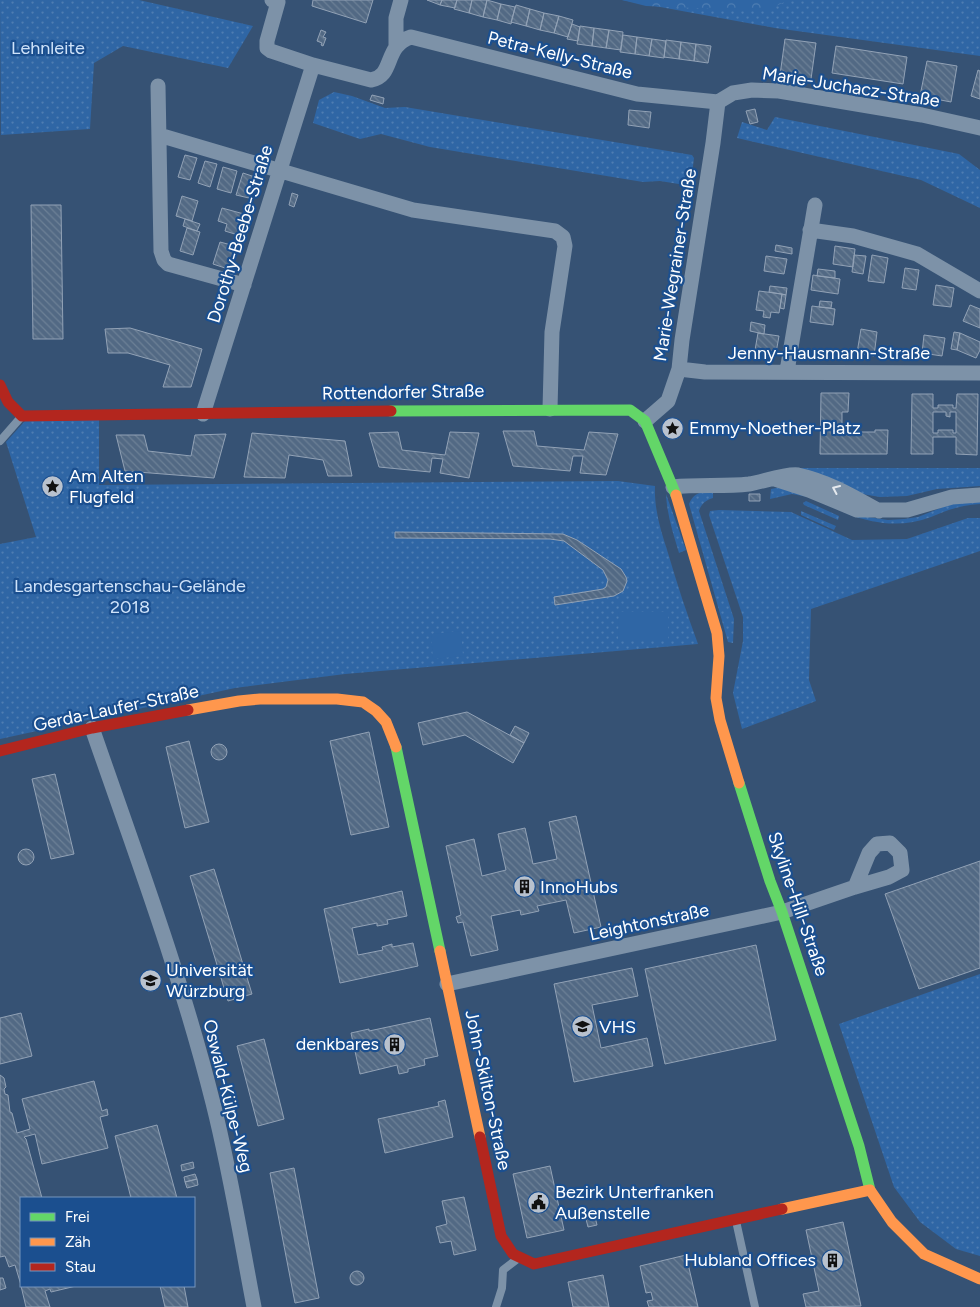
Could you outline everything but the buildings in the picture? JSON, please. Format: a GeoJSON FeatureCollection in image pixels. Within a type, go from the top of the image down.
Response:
{"type":"FeatureCollection","features":[{"type":"Feature","properties":{"kind":"street"},"geometry":{"type":"LineString","coordinates":[[276,1],[267,40],[267,48],[313,65],[371,80],[378,79],[383,75],[396,45],[396,18],[401,0]]}},
{"type":"Feature","properties":{"kind":"street","name":"Petra-Kelly-Straße"},"geometry":{"type":"LineString","coordinates":[[396,45],[411,37],[637,94],[718,102]]}},
{"type":"Feature","properties":{"kind":"street","name":"Dorothy-Beebe-Straße"},"geometry":{"type":"LineString","coordinates":[[202,414],[313,65]]}},
{"type":"Feature","properties":{"kind":"street"},"geometry":{"type":"LineString","coordinates":[[158,86],[161,251],[164,260],[168,264],[244,285]]}},
{"type":"Feature","properties":{"kind":"street","name":"Marie-Juchacz-Straße"},"geometry":{"type":"LineString","coordinates":[[718,102],[733,94],[752,90],[779,91],[922,115],[980,128]]}},
{"type":"Feature","properties":{"kind":"street","name":"Marie-Wegrainer-Straße"},"geometry":{"type":"LineString","coordinates":[[645,421],[668,402],[679,369],[718,102]]}},
{"type":"Feature","properties":{"kind":"street"},"geometry":{"type":"LineString","coordinates":[[159,135],[412,210],[555,231],[563,237],[565,246],[552,332],[550,409]]}},
{"type":"Feature","properties":{"kind":"street"},"geometry":{"type":"LineString","coordinates":[[787,371],[815,205]]}},
{"type":"Feature","properties":{"kind":"street"},"geometry":{"type":"LineString","coordinates":[[810,230],[853,236],[917,254],[980,291]]}},
{"type":"Feature","properties":{"kind":"street","name":"Jenny-Hausmann-Straße"},"geometry":{"type":"LineString","coordinates":[[679,369],[705,372],[980,373]]}},
{"type":"Feature","properties":{"kind":"street"},"geometry":{"type":"LineString","coordinates":[[0,385],[3,395],[11,408],[22,416]]}},
{"type":"Feature","properties":{"kind":"street","name":"Rottendorfer Straße"},"geometry":{"type":"LineString","coordinates":[[22,416],[550,409],[630,410],[645,421]]}},
{"type":"Feature","properties":{"kind":"street"},"geometry":{"type":"LineString","coordinates":[[645,421],[672,487],[747,484],[775,479],[809,490],[857,510],[879,511],[907,510],[952,497],[980,495]]}},
{"type":"Feature","properties":{"kind":"street","name":"Skyline-Hill-Straße"},"geometry":{"type":"LineString","coordinates":[[672,487],[680,507],[717,633],[719,656],[716,698],[720,720],[770,881],[782,912],[859,1146],[870,1190],[892,1222],[924,1254],[980,1278]]}},
{"type":"Feature","properties":{"kind":"street","name":"John-Skilton-Straße"},"geometry":{"type":"LineString","coordinates":[[240,700],[337,699],[363,702],[376,710],[386,722],[396,748],[501,1236],[508,1250],[518,1259]]}},
{"type":"Feature","properties":{"kind":"street","name":"Gerda-Laufer-Straße"},"geometry":{"type":"LineString","coordinates":[[0,751],[92,728],[240,700]]}},
{"type":"Feature","properties":{"kind":"street","name":"Oswald-Külpe-Weg"},"geometry":{"type":"LineString","coordinates":[[92,728],[171,957],[197,1042],[216,1114],[254,1307]]}},
{"type":"Feature","properties":{"kind":"street","name":"Leightonstraße"},"geometry":{"type":"LineString","coordinates":[[447,984],[782,912],[855,887]]}},
{"type":"Feature","properties":{"kind":"street"},"geometry":{"type":"LineString","coordinates":[[518,1259],[534,1264],[870,1190]]}},
{"type":"Feature","properties":{"kind":"lane"},"geometry":{"type":"LineString","coordinates":[[0,441],[22,416]]}},
{"type":"Feature","properties":{"kind":"lane"},"geometry":{"type":"LineString","coordinates":[[736,1219],[755,1307]]}},
{"type":"Feature","properties":{"kind":"lane"},"geometry":{"type":"LineString","coordinates":[[496,1306],[502,1288],[503,1270],[518,1259]]}},
{"type":"Feature","properties":{"kind":"green space","name":"Lehnleite"},"geometry":{"type":"Polygon","coordinates":[[[0,0],[139,0],[253,26],[228,68],[123,46],[94,63],[90,129],[1,135],[0,0]]]}},
{"type":"Feature","properties":{"kind":"green space"},"geometry":{"type":"Polygon","coordinates":[[[622,0],[980,0],[980,56],[775,28],[622,0]]]}},
{"type":"Feature","properties":{"kind":"green space"},"geometry":{"type":"Polygon","coordinates":[[[622,0],[789,0],[765,11],[646,6],[622,0]]]}},
{"type":"Feature","properties":{"kind":"green space"},"geometry":{"type":"Polygon","coordinates":[[[334,92],[352,96],[385,108],[405,107],[692,155],[694,158],[691,182],[685,185],[660,181],[643,182],[430,147],[381,134],[360,139],[313,123],[319,100],[334,92]]]}},
{"type":"Feature","properties":{"kind":"green space"},"geometry":{"type":"Polygon","coordinates":[[[775,117],[959,154],[980,170],[980,208],[921,180],[737,138],[742,122],[767,130],[775,117]]]}},
{"type":"Feature","properties":{"kind":"green space","name":"Landesgartenschau-Gelände 2018"},"geometry":{"type":"Polygon","coordinates":[[[99,420],[99,485],[618,481],[655,486],[657,512],[661,528],[698,644],[345,674],[235,688],[0,739],[0,544],[36,537],[6,442],[25,421],[99,420]]]}},
{"type":"Feature","properties":{"kind":"green space"},"geometry":{"type":"Polygon","coordinates":[[[797,468],[980,468],[980,486],[937,489],[907,496],[880,497],[862,494],[797,468]]]}},
{"type":"Feature","properties":{"kind":"green space"},"geometry":{"type":"Polygon","coordinates":[[[781,487],[808,497],[792,494],[770,499],[771,489],[781,487]]]}},
{"type":"Feature","properties":{"kind":"green space"},"geometry":{"type":"Polygon","coordinates":[[[713,490],[713,498],[704,503],[699,511],[734,619],[733,643],[728,642],[689,504],[696,495],[713,490]]]}},
{"type":"Feature","properties":{"kind":"green space"},"geometry":{"type":"Polygon","coordinates":[[[666,494],[686,550],[679,553],[669,517],[666,494]]]}},
{"type":"Feature","properties":{"kind":"green space"},"geometry":{"type":"Polygon","coordinates":[[[980,499],[980,504],[955,508],[910,523],[878,522],[847,514],[888,520],[904,519],[918,517],[948,505],[980,499]]]}},
{"type":"Feature","properties":{"kind":"green space"},"geometry":{"type":"Polygon","coordinates":[[[806,501],[839,516],[838,520],[804,505],[803,503],[806,501]]]}},
{"type":"Feature","properties":{"kind":"green space"},"geometry":{"type":"Polygon","coordinates":[[[710,511],[791,512],[852,540],[907,539],[968,518],[980,518],[980,551],[811,609],[809,680],[816,701],[742,729],[733,693],[743,641],[743,617],[709,515],[710,511]]]}},
{"type":"Feature","properties":{"kind":"green space"},"geometry":{"type":"Polygon","coordinates":[[[801,511],[836,526],[834,530],[801,515],[801,511]]]}},
{"type":"Feature","properties":{"kind":"green space"},"geometry":{"type":"Polygon","coordinates":[[[619,612],[668,612],[668,641],[618,641],[619,612]]]}},
{"type":"Feature","properties":{"kind":"green space"},"geometry":{"type":"Polygon","coordinates":[[[461,631],[463,656],[433,659],[431,634],[461,631]]]}},
{"type":"Feature","properties":{"kind":"green space"},"geometry":{"type":"Polygon","coordinates":[[[980,974],[980,1256],[956,1249],[920,1222],[894,1187],[839,1024],[980,974]]]}},
{"type":"Feature","properties":{"kind":"traffic: fast"},"geometry":{"type":"LineString","coordinates":[[391,411],[630,410],[645,421],[676,495]]}},
{"type":"Feature","properties":{"kind":"traffic: fast"},"geometry":{"type":"LineString","coordinates":[[396,747],[440,951]]}},
{"type":"Feature","properties":{"kind":"traffic: fast"},"geometry":{"type":"LineString","coordinates":[[739,783],[859,1146],[870,1190]]}},
{"type":"Feature","properties":{"kind":"traffic: slow"},"geometry":{"type":"LineString","coordinates":[[676,495],[717,633],[719,656],[716,698],[720,720],[739,783]]}},
{"type":"Feature","properties":{"kind":"traffic: slow"},"geometry":{"type":"LineString","coordinates":[[188,710],[260,699],[337,699],[363,702],[376,711],[386,722],[396,747]]}},
{"type":"Feature","properties":{"kind":"traffic: slow"},"geometry":{"type":"LineString","coordinates":[[440,951],[480,1137]]}},
{"type":"Feature","properties":{"kind":"traffic: slow"},"geometry":{"type":"LineString","coordinates":[[870,1190],[892,1222],[924,1254],[980,1279]]}},
{"type":"Feature","properties":{"kind":"traffic: slow"},"geometry":{"type":"LineString","coordinates":[[782,1209],[870,1190]]}},
{"type":"Feature","properties":{"kind":"traffic: jam"},"geometry":{"type":"LineString","coordinates":[[0,385],[8,402],[22,416],[391,411]]}},
{"type":"Feature","properties":{"kind":"traffic: jam"},"geometry":{"type":"LineString","coordinates":[[0,751],[92,728],[188,710]]}},
{"type":"Feature","properties":{"kind":"traffic: jam"},"geometry":{"type":"LineString","coordinates":[[480,1137],[501,1236],[513,1254],[534,1264],[782,1209]]}},
{"type":"Feature","properties":{"kind":"place","name":"Emmy-Noether-Platz"},"geometry":{"type":"Point","coordinates":[673,428]}},
{"type":"Feature","properties":{"kind":"place","name":"Am Alten Flugfeld"},"geometry":{"type":"Point","coordinates":[53,486]}},
{"type":"Feature","properties":{"kind":"place","name":"InnoHubs"},"geometry":{"type":"Point","coordinates":[524,887]}},
{"type":"Feature","properties":{"kind":"place","name":"Universität Würzburg"},"geometry":{"type":"Point","coordinates":[150,980]}},
{"type":"Feature","properties":{"kind":"place","name":"VHS"},"geometry":{"type":"Point","coordinates":[583,1027]}},
{"type":"Feature","properties":{"kind":"place","name":"denkbares"},"geometry":{"type":"Point","coordinates":[395,1044]}},
{"type":"Feature","properties":{"kind":"place","name":"Bezirk Unterfranken Außenstelle"},"geometry":{"type":"Point","coordinates":[539,1202]}},
{"type":"Feature","properties":{"kind":"place","name":"Hubland Offices"},"geometry":{"type":"Point","coordinates":[832,1260]}}]}
